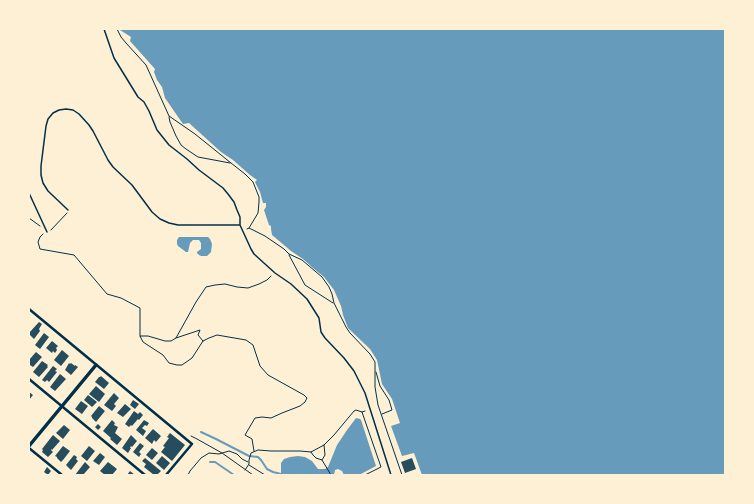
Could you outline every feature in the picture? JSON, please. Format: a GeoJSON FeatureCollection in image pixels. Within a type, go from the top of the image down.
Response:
{"type":"FeatureCollection","features":[{"type":"Feature","properties":{"kind":"street"},"geometry":{"type":"LineString","coordinates":[[29,309],[192,444],[166,475]]}},
{"type":"Feature","properties":{"kind":"street"},"geometry":{"type":"LineString","coordinates":[[62,475],[29,447],[96,365]]}},
{"type":"Feature","properties":{"kind":"street"},"geometry":{"type":"LineString","coordinates":[[29,379],[145,475]]}},
{"type":"Feature","properties":{"kind":"lane"},"geometry":{"type":"LineString","coordinates":[[104,29],[114,58],[138,97],[144,102],[157,130],[169,145],[223,188],[234,202],[240,217],[240,225],[254,254],[307,299],[318,318],[321,332],[354,371],[365,393],[391,475]]}},
{"type":"Feature","properties":{"kind":"lane"},"geometry":{"type":"LineString","coordinates":[[68,210],[48,191],[43,183],[41,175],[48,119],[53,113],[66,109],[73,110],[79,114],[89,125],[108,160],[132,185],[152,212],[160,219],[178,225],[240,225]]}},
{"type":"Feature","properties":{"kind":"lane"},"geometry":{"type":"LineString","coordinates":[[29,193],[47,231]]}},
{"type":"Feature","properties":{"kind":"path"},"geometry":{"type":"LineString","coordinates":[[117,29],[121,37],[146,64],[169,116],[176,136],[182,145],[198,157],[231,163]]}},
{"type":"Feature","properties":{"kind":"path"},"geometry":{"type":"LineString","coordinates":[[169,116],[196,134],[253,182],[259,197],[258,212],[249,228],[243,230]]}},
{"type":"Feature","properties":{"kind":"path"},"geometry":{"type":"LineString","coordinates":[[68,210],[48,233],[47,231],[40,237],[38,242],[40,249],[74,255],[107,294],[121,298],[140,308],[140,336],[144,342],[163,355],[169,362],[182,365],[192,358],[203,341],[217,335],[246,340],[253,344],[260,366],[268,375],[307,398],[300,406],[271,418],[255,418],[245,435],[252,439],[254,451]]}},
{"type":"Feature","properties":{"kind":"path"},"geometry":{"type":"LineString","coordinates":[[29,218],[47,231]]}},
{"type":"Feature","properties":{"kind":"path"},"geometry":{"type":"LineString","coordinates":[[249,228],[284,249],[289,254],[305,285],[334,303]]}},
{"type":"Feature","properties":{"kind":"path"},"geometry":{"type":"LineString","coordinates":[[289,254],[302,260],[322,277],[329,287],[334,303],[350,333],[372,358],[375,370],[375,392],[402,475]]}},
{"type":"Feature","properties":{"kind":"path"},"geometry":{"type":"LineString","coordinates":[[176,338],[206,287],[225,284],[248,288],[267,280],[275,273]]}},
{"type":"Feature","properties":{"kind":"path"},"geometry":{"type":"LineString","coordinates":[[140,336],[148,336],[172,341],[176,338],[200,330],[198,335],[203,341]]}},
{"type":"Feature","properties":{"kind":"path"},"geometry":{"type":"LineString","coordinates":[[375,370],[380,386],[389,400],[392,410],[381,414]]}},
{"type":"Feature","properties":{"kind":"path"},"geometry":{"type":"LineString","coordinates":[[245,470],[249,464],[250,456],[254,451],[311,452],[324,445],[338,431],[354,411],[356,410],[362,412],[370,408]]}},
{"type":"Feature","properties":{"kind":"path"},"geometry":{"type":"LineString","coordinates":[[362,412],[380,467],[365,475]]}},
{"type":"Feature","properties":{"kind":"path"},"geometry":{"type":"LineString","coordinates":[[379,437],[388,434]]}},
{"type":"Feature","properties":{"kind":"path"},"geometry":{"type":"LineString","coordinates":[[186,439],[189,436],[197,439],[222,453],[253,475]]}},
{"type":"Feature","properties":{"kind":"path"},"geometry":{"type":"LineString","coordinates":[[322,460],[325,455],[324,445]]}},
{"type":"Feature","properties":{"kind":"path"},"geometry":{"type":"LineString","coordinates":[[188,475],[201,458],[209,453],[219,454],[231,451],[249,462]]}},
{"type":"Feature","properties":{"kind":"path"},"geometry":{"type":"LineString","coordinates":[[311,452],[316,458],[322,460],[331,475]]}},
{"type":"Feature","properties":{"kind":"path"},"geometry":{"type":"LineString","coordinates":[[249,464],[265,475]]}},
{"type":"Feature","properties":{"kind":"water"},"geometry":{"type":"Polygon","coordinates":[[[120,29],[725,29],[725,475],[422,475],[414,453],[402,456],[391,426],[400,423],[392,399],[382,384],[377,360],[370,349],[348,328],[334,290],[324,277],[272,235],[271,226],[269,225],[264,210],[266,203],[263,203],[255,182],[257,180],[221,152],[189,123],[183,124],[165,98],[162,87],[154,72],[155,69],[130,41],[131,37],[120,29]]]}},
{"type":"Feature","properties":{"kind":"water"},"geometry":{"type":"Polygon","coordinates":[[[179,237],[208,237],[212,244],[211,252],[207,256],[199,255],[197,252],[201,249],[201,243],[199,240],[193,240],[190,243],[188,252],[186,252],[177,244],[179,237]]]}},
{"type":"Feature","properties":{"kind":"water"},"geometry":{"type":"Polygon","coordinates":[[[356,418],[361,420],[376,466],[359,475],[344,475],[342,471],[338,469],[335,470],[334,475],[281,474],[281,463],[284,459],[290,457],[305,457],[312,461],[318,469],[325,469],[328,467],[337,445],[356,418]]]}},
{"type":"Feature","properties":{"kind":"building"},"geometry":{"type":"Polygon","coordinates":[[[39,322],[42,324],[39,329],[40,331],[34,339],[29,333],[39,322]]]}},
{"type":"Feature","properties":{"kind":"building"},"geometry":{"type":"Polygon","coordinates":[[[44,333],[49,337],[40,349],[35,345],[44,333]]]}},
{"type":"Feature","properties":{"kind":"building"},"geometry":{"type":"Polygon","coordinates":[[[52,341],[58,346],[55,353],[53,351],[52,353],[46,348],[52,341]]]}},
{"type":"Feature","properties":{"kind":"building"},"geometry":{"type":"Polygon","coordinates":[[[62,350],[69,356],[61,366],[54,360],[62,350]]]}},
{"type":"Feature","properties":{"kind":"building"},"geometry":{"type":"Polygon","coordinates":[[[36,352],[42,357],[33,367],[30,365],[29,366],[29,360],[36,352]]]}},
{"type":"Feature","properties":{"kind":"building"},"geometry":{"type":"Polygon","coordinates":[[[42,361],[48,365],[48,367],[39,377],[33,372],[42,361]]]}},
{"type":"Feature","properties":{"kind":"building"},"geometry":{"type":"Polygon","coordinates":[[[69,363],[78,367],[71,375],[65,370],[69,363]]]}},
{"type":"Feature","properties":{"kind":"building"},"geometry":{"type":"Polygon","coordinates":[[[53,366],[57,369],[55,371],[57,372],[49,382],[47,380],[45,382],[42,380],[53,366]]]}},
{"type":"Feature","properties":{"kind":"building"},"geometry":{"type":"Polygon","coordinates":[[[60,374],[66,379],[55,391],[50,387],[60,374]]]}},
{"type":"Feature","properties":{"kind":"building"},"geometry":{"type":"Polygon","coordinates":[[[101,376],[109,383],[104,389],[95,382],[101,376]]]}},
{"type":"Feature","properties":{"kind":"building"},"geometry":{"type":"Polygon","coordinates":[[[96,386],[105,394],[99,402],[89,394],[96,386]]]}},
{"type":"Feature","properties":{"kind":"building"},"geometry":{"type":"Polygon","coordinates":[[[29,392],[33,395],[29,400],[29,392]]]}},
{"type":"Feature","properties":{"kind":"building"},"geometry":{"type":"Polygon","coordinates":[[[114,393],[119,398],[114,404],[116,406],[112,411],[104,405],[114,393]]]}},
{"type":"Feature","properties":{"kind":"building"},"geometry":{"type":"Polygon","coordinates":[[[88,395],[97,402],[92,407],[84,400],[88,395]]]}},
{"type":"Feature","properties":{"kind":"building"},"geometry":{"type":"Polygon","coordinates":[[[133,400],[139,404],[135,409],[130,405],[133,400]]]}},
{"type":"Feature","properties":{"kind":"building"},"geometry":{"type":"Polygon","coordinates":[[[81,401],[88,406],[82,414],[75,409],[81,401]]]}},
{"type":"Feature","properties":{"kind":"building"},"geometry":{"type":"Polygon","coordinates":[[[125,404],[131,409],[123,417],[117,413],[125,404]]]}},
{"type":"Feature","properties":{"kind":"building"},"geometry":{"type":"Polygon","coordinates":[[[99,406],[105,411],[96,422],[91,416],[99,406]]]}},
{"type":"Feature","properties":{"kind":"building"},"geometry":{"type":"Polygon","coordinates":[[[134,411],[138,414],[140,412],[143,415],[129,427],[125,424],[134,411]]]}},
{"type":"Feature","properties":{"kind":"building"},"geometry":{"type":"Polygon","coordinates":[[[112,420],[115,423],[114,425],[118,427],[115,433],[122,439],[117,445],[103,431],[112,420]]]}},
{"type":"Feature","properties":{"kind":"building"},"geometry":{"type":"Polygon","coordinates":[[[144,420],[149,423],[147,426],[145,425],[142,428],[146,431],[143,436],[136,430],[144,420]]]}},
{"type":"Feature","properties":{"kind":"building"},"geometry":{"type":"Polygon","coordinates":[[[98,424],[101,427],[98,430],[95,427],[98,424]]]}},
{"type":"Feature","properties":{"kind":"building"},"geometry":{"type":"Polygon","coordinates":[[[64,425],[70,430],[63,439],[56,433],[64,425]]]}},
{"type":"Feature","properties":{"kind":"building"},"geometry":{"type":"Polygon","coordinates":[[[153,429],[161,436],[156,442],[154,440],[152,444],[145,438],[153,429]]]}},
{"type":"Feature","properties":{"kind":"building"},"geometry":{"type":"Polygon","coordinates":[[[170,433],[185,445],[172,461],[161,452],[165,447],[163,446],[169,438],[167,437],[170,433]]]}},
{"type":"Feature","properties":{"kind":"building"},"geometry":{"type":"Polygon","coordinates":[[[53,435],[60,441],[51,450],[53,452],[48,457],[42,452],[42,449],[53,435]]]}},
{"type":"Feature","properties":{"kind":"building"},"geometry":{"type":"Polygon","coordinates":[[[131,435],[137,441],[132,447],[131,446],[128,453],[122,448],[131,435]]]}},
{"type":"Feature","properties":{"kind":"building"},"geometry":{"type":"Polygon","coordinates":[[[140,443],[144,446],[139,452],[141,454],[139,457],[133,452],[140,443]]]}},
{"type":"Feature","properties":{"kind":"building"},"geometry":{"type":"Polygon","coordinates":[[[63,446],[70,451],[61,462],[55,456],[63,446]]]}},
{"type":"Feature","properties":{"kind":"building"},"geometry":{"type":"Polygon","coordinates":[[[89,446],[95,451],[87,461],[81,456],[89,446]]]}},
{"type":"Feature","properties":{"kind":"building"},"geometry":{"type":"Polygon","coordinates":[[[152,448],[158,453],[152,460],[146,455],[152,448]]]}},
{"type":"Feature","properties":{"kind":"building"},"geometry":{"type":"Polygon","coordinates":[[[100,453],[105,457],[99,465],[93,461],[100,453]]]}},
{"type":"Feature","properties":{"kind":"building"},"geometry":{"type":"Polygon","coordinates":[[[74,455],[77,457],[76,459],[78,461],[71,470],[66,465],[74,455]]]}},
{"type":"Feature","properties":{"kind":"building"},"geometry":{"type":"Polygon","coordinates":[[[162,456],[170,463],[164,470],[156,463],[162,456]]]}},
{"type":"Feature","properties":{"kind":"building"},"geometry":{"type":"Polygon","coordinates":[[[145,458],[161,471],[157,475],[154,475],[144,467],[146,464],[142,461],[145,458]]]}},
{"type":"Feature","properties":{"kind":"building"},"geometry":{"type":"Polygon","coordinates":[[[412,458],[416,469],[405,473],[401,462],[412,458]]]}},
{"type":"Feature","properties":{"kind":"building"},"geometry":{"type":"Polygon","coordinates":[[[85,462],[90,467],[83,475],[75,475],[85,462]]]}},
{"type":"Feature","properties":{"kind":"building"},"geometry":{"type":"Polygon","coordinates":[[[108,462],[117,469],[112,475],[105,475],[100,471],[108,462]]]}},
{"type":"Feature","properties":{"kind":"building"},"geometry":{"type":"Polygon","coordinates":[[[47,467],[51,471],[48,475],[44,472],[47,467]]]}},
{"type":"Feature","properties":{"kind":"building"},"geometry":{"type":"Polygon","coordinates":[[[130,471],[135,475],[127,475],[130,471]]]}},
{"type":"Feature","properties":{"kind":"waterway"},"geometry":{"type":"LineString","coordinates":[[201,432],[249,456],[258,457],[267,469],[281,474]]}},
{"type":"Feature","properties":{"kind":"waterway"},"geometry":{"type":"LineString","coordinates":[[210,462],[215,462],[234,475]]}}]}
